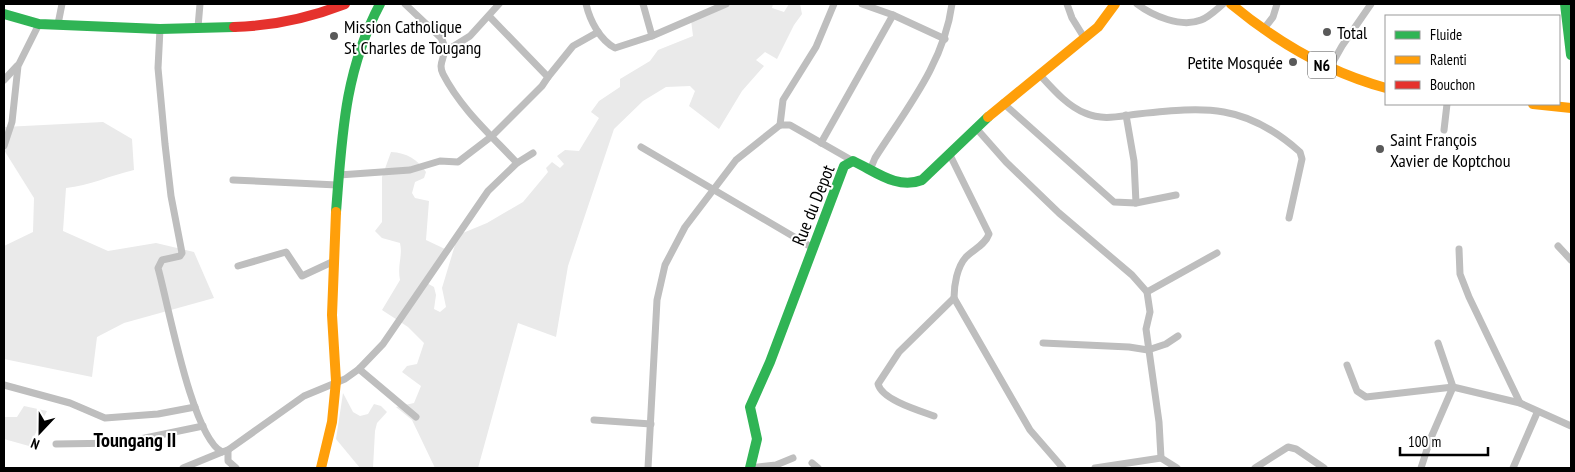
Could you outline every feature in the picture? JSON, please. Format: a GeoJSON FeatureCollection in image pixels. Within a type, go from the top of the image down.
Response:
{"type":"FeatureCollection","features":[{"type":"Feature","properties":{"kind":"main road"},"geometry":{"type":"LineString","coordinates":[[4,14],[39,24],[160,29],[265,26],[319,14],[345,4]]}},
{"type":"Feature","properties":{"kind":"main road"},"geometry":{"type":"LineString","coordinates":[[322,468],[332,422],[336,381],[332,262],[344,112],[352,75],[369,25],[380,4]]}},
{"type":"Feature","properties":{"kind":"main road","name":"Rue du Depot"},"geometry":{"type":"LineString","coordinates":[[750,468],[757,439],[750,407],[770,362],[844,166],[853,161],[904,184],[916,184],[1003,102],[1085,39],[1098,27],[1115,4]]}},
{"type":"Feature","properties":{"kind":"main road","name":"N6"},"geometry":{"type":"LineString","coordinates":[[1231,4],[1330,66],[1385,88]]}},
{"type":"Feature","properties":{"kind":"main road","name":"N6"},"geometry":{"type":"LineString","coordinates":[[1242,4],[1265,27]]}},
{"type":"Feature","properties":{"kind":"main road"},"geometry":{"type":"LineString","coordinates":[[1565,4],[1571,55]]}},
{"type":"Feature","properties":{"kind":"main road","name":"N6"},"geometry":{"type":"LineString","coordinates":[[1330,66],[1385,80]]}},
{"type":"Feature","properties":{"kind":"main road"},"geometry":{"type":"LineString","coordinates":[[1549,105],[1571,107]]}},
{"type":"Feature","properties":{"kind":"street"},"geometry":{"type":"LineString","coordinates":[[58,24],[62,4]]}},
{"type":"Feature","properties":{"kind":"street"},"geometry":{"type":"LineString","coordinates":[[198,27],[200,4]]}},
{"type":"Feature","properties":{"kind":"street"},"geometry":{"type":"LineString","coordinates":[[405,4],[441,38],[446,50]]}},
{"type":"Feature","properties":{"kind":"street"},"geometry":{"type":"LineString","coordinates":[[499,4],[470,36],[446,50],[441,63],[442,71],[456,97],[517,163]]}},
{"type":"Feature","properties":{"kind":"street"},"geometry":{"type":"LineString","coordinates":[[586,4],[588,13],[598,32],[606,43],[615,48],[652,36],[726,4]]}},
{"type":"Feature","properties":{"kind":"street"},"geometry":{"type":"LineString","coordinates":[[643,4],[652,36]]}},
{"type":"Feature","properties":{"kind":"street"},"geometry":{"type":"LineString","coordinates":[[780,125],[783,100],[816,47],[834,4]]}},
{"type":"Feature","properties":{"kind":"street"},"geometry":{"type":"LineString","coordinates":[[862,4],[893,15],[945,38]]}},
{"type":"Feature","properties":{"kind":"street"},"geometry":{"type":"LineString","coordinates":[[870,170],[929,76],[945,38],[952,4]]}},
{"type":"Feature","properties":{"kind":"street"},"geometry":{"type":"LineString","coordinates":[[1067,4],[1072,18],[1085,39]]}},
{"type":"Feature","properties":{"kind":"street"},"geometry":{"type":"LineString","coordinates":[[1137,4],[1151,12],[1177,22],[1192,22],[1202,20],[1223,4]]}},
{"type":"Feature","properties":{"kind":"street"},"geometry":{"type":"LineString","coordinates":[[1265,27],[1277,4]]}},
{"type":"Feature","properties":{"kind":"street"},"geometry":{"type":"LineString","coordinates":[[1330,66],[1371,4]]}},
{"type":"Feature","properties":{"kind":"street"},"geometry":{"type":"LineString","coordinates":[[821,143],[893,15]]}},
{"type":"Feature","properties":{"kind":"street"},"geometry":{"type":"LineString","coordinates":[[489,16],[548,77]]}},
{"type":"Feature","properties":{"kind":"street"},"geometry":{"type":"LineString","coordinates":[[4,80],[18,66],[39,24]]}},
{"type":"Feature","properties":{"kind":"street"},"geometry":{"type":"LineString","coordinates":[[160,29],[158,68],[164,144],[170,196],[182,253],[180,256],[162,260],[158,268],[180,361],[195,407],[216,449],[225,451]]}},
{"type":"Feature","properties":{"kind":"street"},"geometry":{"type":"LineString","coordinates":[[232,180],[338,180],[410,170],[440,161],[458,162],[492,136],[548,77],[573,46],[598,32]]}},
{"type":"Feature","properties":{"kind":"street"},"geometry":{"type":"LineString","coordinates":[[4,146],[12,122],[18,66]]}},
{"type":"Feature","properties":{"kind":"street"},"geometry":{"type":"LineString","coordinates":[[1039,74],[1058,94],[1085,113],[1111,118],[1182,108],[1221,110],[1246,116],[1262,124],[1300,152],[1302,160],[1290,218]]}},
{"type":"Feature","properties":{"kind":"street"},"geometry":{"type":"LineString","coordinates":[[1003,102],[1109,198],[1123,204],[1176,195]]}},
{"type":"Feature","properties":{"kind":"street"},"geometry":{"type":"LineString","coordinates":[[1444,130],[1447,105]]}},
{"type":"Feature","properties":{"kind":"street"},"geometry":{"type":"LineString","coordinates":[[1126,115],[1134,161],[1136,203]]}},
{"type":"Feature","properties":{"kind":"street"},"geometry":{"type":"LineString","coordinates":[[648,468],[657,300],[665,265],[685,227],[736,160],[780,125],[790,125],[853,161]]}},
{"type":"Feature","properties":{"kind":"street"},"geometry":{"type":"LineString","coordinates":[[976,128],[1012,169],[1132,275],[1147,292],[1150,312],[1146,329],[1159,422],[1161,458]]}},
{"type":"Feature","properties":{"kind":"street"},"geometry":{"type":"LineString","coordinates":[[641,147],[813,248]]}},
{"type":"Feature","properties":{"kind":"street"},"geometry":{"type":"LineString","coordinates":[[183,468],[225,451],[304,396],[336,381],[345,379],[359,369],[383,344],[488,191],[517,163],[533,153]]}},
{"type":"Feature","properties":{"kind":"street"},"geometry":{"type":"LineString","coordinates":[[949,153],[989,234],[987,239],[966,257],[960,266],[954,288],[954,298],[1030,430],[1064,468]]}},
{"type":"Feature","properties":{"kind":"street"},"geometry":{"type":"LineString","coordinates":[[1558,246],[1571,260]]}},
{"type":"Feature","properties":{"kind":"street"},"geometry":{"type":"LineString","coordinates":[[1459,249],[1460,274],[1469,297],[1520,403]]}},
{"type":"Feature","properties":{"kind":"street"},"geometry":{"type":"LineString","coordinates":[[238,266],[286,252],[302,276],[332,262]]}},
{"type":"Feature","properties":{"kind":"street"},"geometry":{"type":"LineString","coordinates":[[1147,292],[1218,253]]}},
{"type":"Feature","properties":{"kind":"street"},"geometry":{"type":"LineString","coordinates":[[934,416],[901,403],[887,395],[878,384],[899,352],[954,298]]}},
{"type":"Feature","properties":{"kind":"street"},"geometry":{"type":"LineString","coordinates":[[1043,343],[1129,346],[1148,350],[1166,344],[1178,336]]}},
{"type":"Feature","properties":{"kind":"street"},"geometry":{"type":"LineString","coordinates":[[1421,468],[1430,440],[1453,387],[1438,343]]}},
{"type":"Feature","properties":{"kind":"street"},"geometry":{"type":"LineString","coordinates":[[1347,365],[1357,392],[1366,397],[1453,387],[1520,403],[1537,413],[1571,426]]}},
{"type":"Feature","properties":{"kind":"street"},"geometry":{"type":"LineString","coordinates":[[359,369],[416,417]]}},
{"type":"Feature","properties":{"kind":"street"},"geometry":{"type":"LineString","coordinates":[[4,385],[70,403],[105,418],[158,414],[195,407]]}},
{"type":"Feature","properties":{"kind":"street"},"geometry":{"type":"LineString","coordinates":[[1513,468],[1537,413]]}},
{"type":"Feature","properties":{"kind":"street"},"geometry":{"type":"LineString","coordinates":[[594,420],[651,424]]}},
{"type":"Feature","properties":{"kind":"street"},"geometry":{"type":"LineString","coordinates":[[56,444],[121,443],[203,426]]}},
{"type":"Feature","properties":{"kind":"street"},"geometry":{"type":"LineString","coordinates":[[1255,468],[1288,447],[1296,449],[1324,468]]}},
{"type":"Feature","properties":{"kind":"street"},"geometry":{"type":"LineString","coordinates":[[225,451],[228,461],[236,468]]}},
{"type":"Feature","properties":{"kind":"street"},"geometry":{"type":"LineString","coordinates":[[750,468],[776,465],[793,458]]}},
{"type":"Feature","properties":{"kind":"street"},"geometry":{"type":"LineString","coordinates":[[1095,468],[1161,458],[1177,468]]}},
{"type":"Feature","properties":{"kind":"street"},"geometry":{"type":"LineString","coordinates":[[812,462],[818,468]]}},
{"type":"Feature","properties":{"kind":"shaded area"},"geometry":{"type":"Polygon","coordinates":[[[720,4],[773,4],[772,8],[784,12],[789,4],[800,4],[802,14],[794,25],[777,59],[765,52],[756,60],[764,66],[742,91],[719,129],[689,106],[695,91],[690,86],[666,87],[643,101],[614,129],[568,266],[556,337],[518,323],[478,468],[435,468],[412,420],[396,407],[414,403],[421,386],[402,372],[407,366],[417,364],[424,343],[408,327],[382,310],[400,280],[400,243],[382,238],[375,231],[382,222],[382,177],[391,152],[411,158],[426,172],[424,178],[415,182],[412,193],[415,198],[429,201],[426,240],[445,249],[425,282],[434,287],[436,295],[434,309],[440,312],[446,307],[442,288],[458,235],[487,223],[523,202],[548,172],[546,168],[552,162],[560,168],[564,164],[557,156],[565,150],[579,151],[599,118],[591,112],[599,101],[620,87],[620,79],[650,61],[658,50],[693,36],[691,20],[720,4]]]}},
{"type":"Feature","properties":{"kind":"shaded area"},"geometry":{"type":"Polygon","coordinates":[[[103,122],[132,139],[134,170],[66,188],[63,231],[108,251],[156,243],[194,252],[214,298],[124,323],[97,337],[92,377],[4,359],[4,246],[33,232],[34,198],[4,150],[4,127],[103,122]]]}},
{"type":"Feature","properties":{"kind":"shaded area"},"geometry":{"type":"Polygon","coordinates":[[[343,393],[353,412],[360,416],[368,414],[374,404],[381,406],[387,412],[377,423],[375,431],[373,468],[360,468],[336,439],[343,393]]]}},
{"type":"Feature","properties":{"kind":"shaded area"},"geometry":{"type":"Polygon","coordinates":[[[24,406],[47,411],[29,446],[4,439],[4,417],[17,417],[24,406]]]}},
{"type":"Feature","properties":{"kind":"traffic: fast"},"geometry":{"type":"LineString","coordinates":[[336,212],[343,131],[352,80],[368,29],[380,4]]}},
{"type":"Feature","properties":{"kind":"traffic: fast"},"geometry":{"type":"LineString","coordinates":[[1565,4],[1571,55]]}},
{"type":"Feature","properties":{"kind":"traffic: fast"},"geometry":{"type":"LineString","coordinates":[[4,14],[39,24],[160,29],[234,27]]}},
{"type":"Feature","properties":{"kind":"traffic: fast"},"geometry":{"type":"LineString","coordinates":[[750,468],[757,439],[750,407],[770,362],[844,166],[853,161],[895,181],[904,183],[922,180],[988,117]]}},
{"type":"Feature","properties":{"kind":"traffic: slow"},"geometry":{"type":"LineString","coordinates":[[988,117],[1098,27],[1115,4]]}},
{"type":"Feature","properties":{"kind":"traffic: slow"},"geometry":{"type":"LineString","coordinates":[[1231,4],[1267,31],[1304,55],[1344,74],[1385,88]]}},
{"type":"Feature","properties":{"kind":"traffic: slow"},"geometry":{"type":"LineString","coordinates":[[1542,105],[1571,108]]}},
{"type":"Feature","properties":{"kind":"traffic: slow"},"geometry":{"type":"LineString","coordinates":[[321,468],[332,422],[336,381],[332,315],[336,212]]}},
{"type":"Feature","properties":{"kind":"traffic: jam"},"geometry":{"type":"LineString","coordinates":[[234,27],[263,25],[291,20],[345,4]]}},
{"type":"Feature","properties":{"kind":"place","name":"Total"},"geometry":{"type":"Point","coordinates":[1327,32]}},
{"type":"Feature","properties":{"kind":"place","name":"Mission Catholique St Charles de Tougang"},"geometry":{"type":"Point","coordinates":[334,36]}},
{"type":"Feature","properties":{"kind":"place","name":"Petite Mosquée"},"geometry":{"type":"Point","coordinates":[1293,62]}},
{"type":"Feature","properties":{"kind":"place","name":"Saint François Xavier de Koptchou"},"geometry":{"type":"Point","coordinates":[1380,149]}},
{"type":"Feature","properties":{"kind":"district","name":"Toungang II"},"geometry":{"type":"Point","coordinates":[135,440]}}]}
